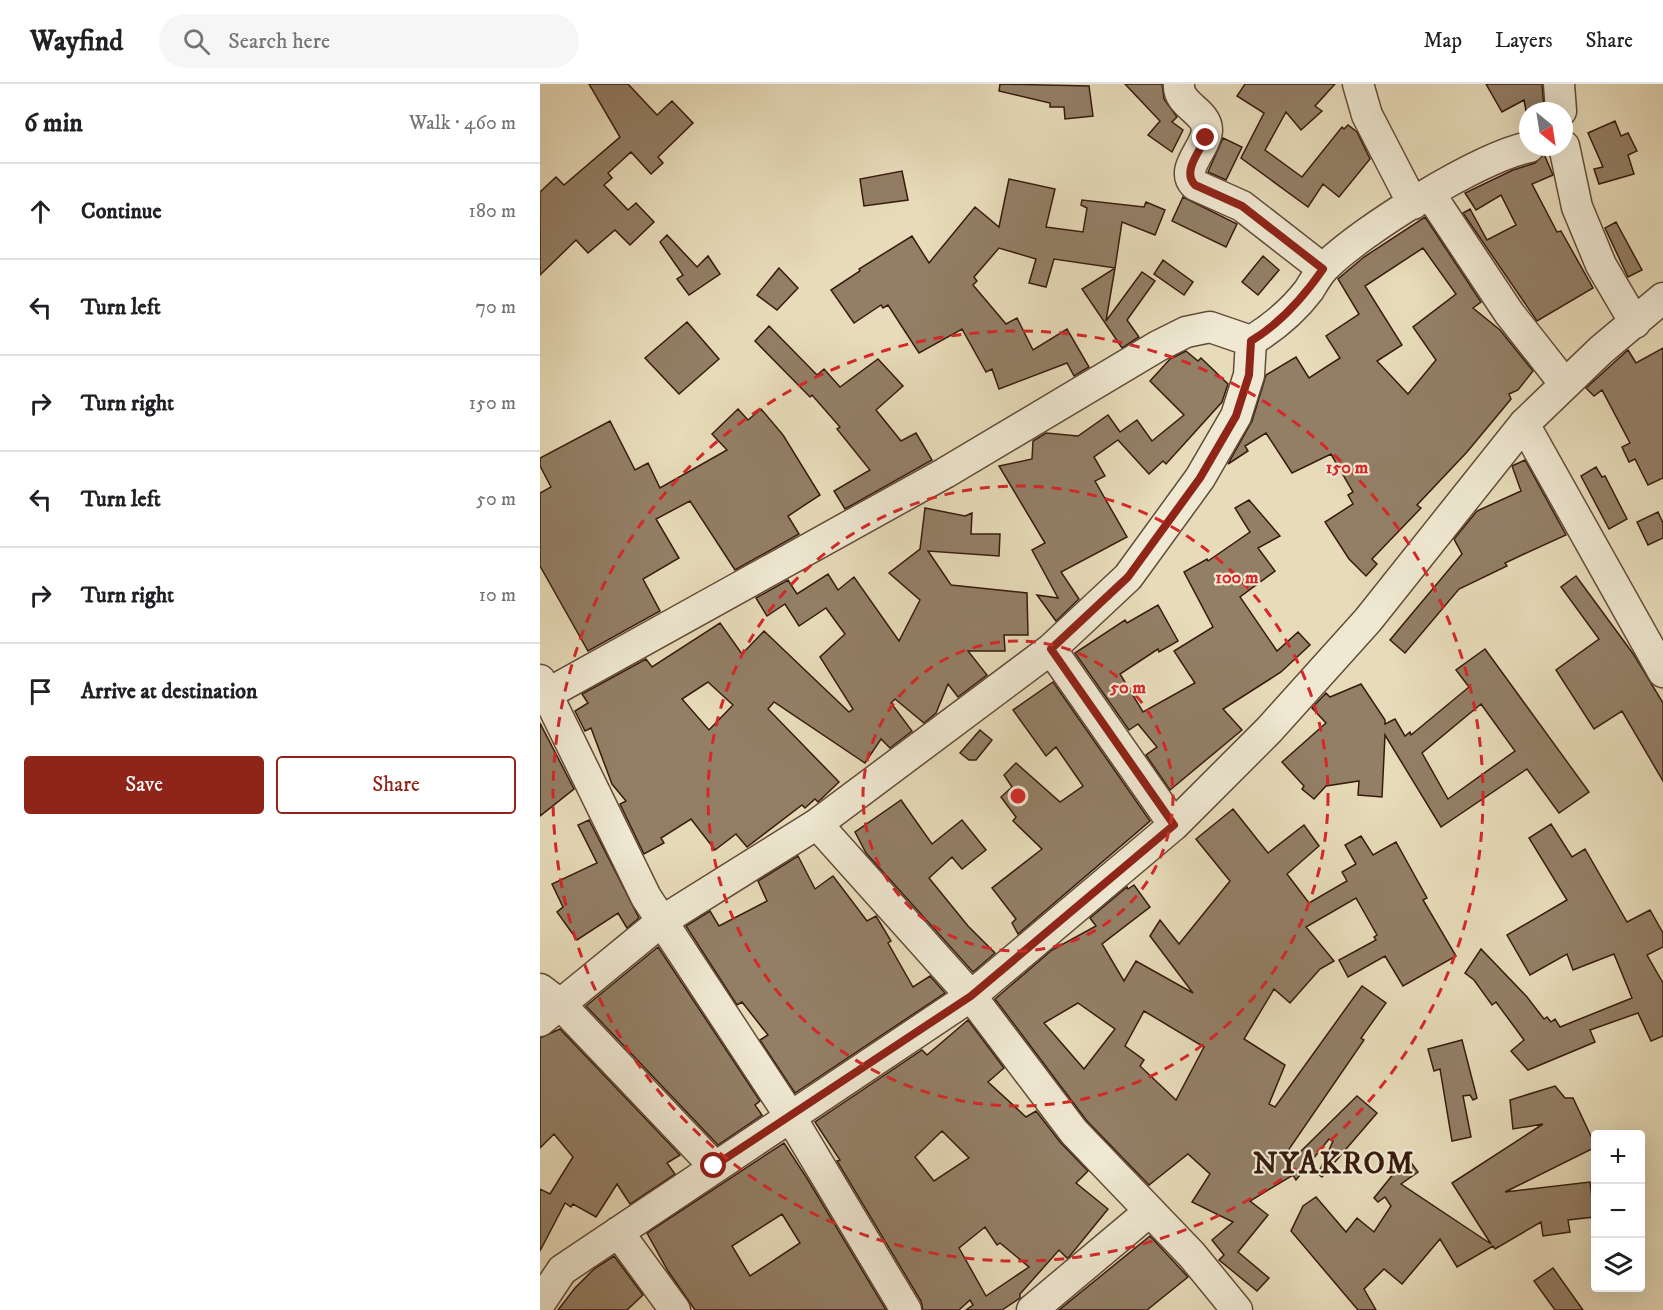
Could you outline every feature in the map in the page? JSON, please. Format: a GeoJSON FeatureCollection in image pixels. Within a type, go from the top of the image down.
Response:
{"type":"FeatureCollection","features":[{"type":"Feature","properties":{"kind":"street"},"geometry":{"type":"LineString","coordinates":[[1179,84],[1182,98],[1204,121],[1207,128],[1206,138],[1188,173],[1190,179],[1195,185],[1242,206],[1323,269]]}},
{"type":"Feature","properties":{"kind":"street"},"geometry":{"type":"LineString","coordinates":[[1358,84],[1367,115],[1422,199],[1564,383]]}},
{"type":"Feature","properties":{"kind":"street"},"geometry":{"type":"LineString","coordinates":[[1559,84],[1560,102]]}},
{"type":"Feature","properties":{"kind":"street"},"geometry":{"type":"LineString","coordinates":[[906,1310],[790,1116],[646,897],[544,687],[945,473],[1158,346],[1186,332],[1210,327],[1251,341],[1275,327],[1308,290],[1323,269],[1344,249],[1422,199],[1480,166],[1519,151]]}},
{"type":"Feature","properties":{"kind":"street"},"geometry":{"type":"LineString","coordinates":[[540,1303],[551,1265],[618,1232],[971,996],[1174,825],[1269,730],[1368,620],[1524,424],[1564,383],[1654,311],[1601,265],[1577,207],[1566,156]]}},
{"type":"Feature","properties":{"kind":"street"},"geometry":{"type":"LineString","coordinates":[[714,1166],[547,1005],[662,921],[817,824],[1051,649],[1128,577],[1200,478],[1236,416],[1249,375],[1251,341]]}},
{"type":"Feature","properties":{"kind":"street"},"geometry":{"type":"LineString","coordinates":[[1524,424],[1663,672]]}},
{"type":"Feature","properties":{"kind":"street"},"geometry":{"type":"LineString","coordinates":[[1051,649],[1174,825]]}},
{"type":"Feature","properties":{"kind":"street"},"geometry":{"type":"LineString","coordinates":[[817,824],[971,996],[1074,1132],[1150,1211],[1237,1310]]}},
{"type":"Feature","properties":{"kind":"street"},"geometry":{"type":"LineString","coordinates":[[1032,1310],[1150,1211]]}},
{"type":"Feature","properties":{"kind":"street"},"geometry":{"type":"LineString","coordinates":[[618,1232],[675,1310]]}},
{"type":"Feature","properties":{"kind":"building"},"geometry":{"type":"Polygon","coordinates":[[[589,84],[628,84],[657,115],[672,101],[693,123],[658,157],[663,163],[651,174],[631,152],[608,173],[612,178],[604,185],[628,210],[636,203],[654,222],[630,245],[615,230],[588,253],[576,240],[540,275],[540,192],[556,177],[564,185],[620,137],[589,84]]]}},
{"type":"Feature","properties":{"kind":"building"},"geometry":{"type":"Polygon","coordinates":[[[1000,84],[1089,86],[1093,116],[1065,119],[1064,107],[1050,107],[1050,103],[999,91],[1000,84]]]}},
{"type":"Feature","properties":{"kind":"building"},"geometry":{"type":"Polygon","coordinates":[[[1125,84],[1162,84],[1164,99],[1177,117],[1172,122],[1183,130],[1172,152],[1148,135],[1160,121],[1125,84]]]}},
{"type":"Feature","properties":{"kind":"building"},"geometry":{"type":"Polygon","coordinates":[[[1245,84],[1335,84],[1315,106],[1322,111],[1301,130],[1286,112],[1265,150],[1302,177],[1342,127],[1344,129],[1348,125],[1357,132],[1370,159],[1339,197],[1323,184],[1308,207],[1241,158],[1264,113],[1237,96],[1245,84]]]}},
{"type":"Feature","properties":{"kind":"building"},"geometry":{"type":"Polygon","coordinates":[[[1486,84],[1542,84],[1543,102],[1524,102],[1524,100],[1502,112],[1486,84]]]}},
{"type":"Feature","properties":{"kind":"building"},"geometry":{"type":"Polygon","coordinates":[[[1615,121],[1621,136],[1628,133],[1637,151],[1628,155],[1634,174],[1599,184],[1594,169],[1603,167],[1588,133],[1615,121]]]}},
{"type":"Feature","properties":{"kind":"building"},"geometry":{"type":"Polygon","coordinates":[[[1223,138],[1242,147],[1226,180],[1208,172],[1223,138]]]}},
{"type":"Feature","properties":{"kind":"building"},"geometry":{"type":"Polygon","coordinates":[[[1545,156],[1553,175],[1532,184],[1557,232],[1561,231],[1593,288],[1537,321],[1463,213],[1470,209],[1487,240],[1516,225],[1501,195],[1476,210],[1465,193],[1513,170],[1535,163],[1545,156]]]}},
{"type":"Feature","properties":{"kind":"building"},"geometry":{"type":"Polygon","coordinates":[[[902,171],[908,200],[864,206],[860,179],[902,171]]]}},
{"type":"Feature","properties":{"kind":"building"},"geometry":{"type":"Polygon","coordinates":[[[1009,179],[1055,189],[1046,227],[1083,232],[1087,208],[1081,205],[1082,200],[1144,207],[1146,202],[1165,210],[1155,235],[1122,222],[1115,268],[1054,259],[1046,287],[1029,283],[1036,259],[999,248],[974,277],[977,281],[973,285],[1006,324],[1017,318],[1033,350],[1067,329],[1089,367],[1074,376],[1067,363],[999,389],[992,369],[986,372],[962,329],[919,353],[888,305],[883,308],[881,305],[854,323],[831,290],[860,271],[859,269],[912,236],[929,263],[975,207],[999,227],[1009,179]]]}},
{"type":"Feature","properties":{"kind":"building"},"geometry":{"type":"Polygon","coordinates":[[[1183,197],[1237,224],[1226,247],[1172,221],[1183,197]]]}},
{"type":"Feature","properties":{"kind":"building"},"geometry":{"type":"Polygon","coordinates":[[[1425,217],[1481,302],[1473,308],[1500,330],[1533,371],[1518,390],[1509,394],[1511,399],[1467,452],[1417,505],[1421,508],[1372,559],[1377,564],[1366,576],[1349,559],[1325,522],[1353,504],[1348,495],[1353,492],[1331,454],[1292,473],[1266,433],[1245,446],[1248,451],[1228,464],[1252,421],[1266,375],[1296,357],[1309,378],[1340,358],[1326,336],[1359,314],[1338,279],[1364,257],[1425,217]],[[1423,248],[1365,286],[1402,345],[1377,361],[1408,394],[1436,360],[1413,327],[1456,294],[1423,248]]]}},
{"type":"Feature","properties":{"kind":"building"},"geometry":{"type":"Polygon","coordinates":[[[1616,222],[1642,270],[1628,277],[1605,228],[1616,222]]]}},
{"type":"Feature","properties":{"kind":"building"},"geometry":{"type":"Polygon","coordinates":[[[667,235],[697,267],[708,256],[720,274],[689,295],[677,279],[683,275],[660,242],[667,235]]]}},
{"type":"Feature","properties":{"kind":"building"},"geometry":{"type":"Polygon","coordinates":[[[1263,256],[1279,270],[1258,295],[1242,282],[1263,256]]]}},
{"type":"Feature","properties":{"kind":"building"},"geometry":{"type":"Polygon","coordinates":[[[1163,260],[1193,282],[1184,295],[1154,274],[1163,260]]]}},
{"type":"Feature","properties":{"kind":"building"},"geometry":{"type":"Polygon","coordinates":[[[779,268],[798,288],[777,310],[757,295],[779,268]]]}},
{"type":"Feature","properties":{"kind":"building"},"geometry":{"type":"Polygon","coordinates":[[[1115,268],[1106,321],[1142,272],[1155,281],[1127,320],[1139,337],[1122,348],[1082,289],[1115,268]]]}},
{"type":"Feature","properties":{"kind":"building"},"geometry":{"type":"Polygon","coordinates":[[[687,322],[719,359],[679,394],[645,358],[687,322]]]}},
{"type":"Feature","properties":{"kind":"building"},"geometry":{"type":"Polygon","coordinates":[[[769,326],[817,375],[824,369],[840,387],[878,359],[903,386],[876,410],[901,441],[916,433],[932,460],[845,509],[834,491],[870,470],[837,429],[840,427],[812,395],[810,397],[755,341],[769,326]]]}},
{"type":"Feature","properties":{"kind":"building"},"geometry":{"type":"Polygon","coordinates":[[[1663,348],[1663,478],[1648,485],[1635,459],[1629,462],[1622,447],[1630,443],[1602,390],[1594,396],[1586,388],[1628,350],[1636,363],[1663,348]]]}},
{"type":"Feature","properties":{"kind":"building"},"geometry":{"type":"Polygon","coordinates":[[[1186,351],[1198,361],[1201,358],[1228,384],[1222,402],[1166,464],[1163,461],[1149,474],[1118,440],[1094,457],[1105,476],[1095,481],[1127,537],[1061,572],[1079,599],[1056,621],[1037,595],[1058,598],[1032,550],[1045,543],[999,466],[1032,459],[1033,441],[1046,433],[1078,436],[1108,415],[1120,432],[1137,420],[1152,441],[1184,415],[1150,381],[1170,359],[1186,351]]]}},
{"type":"Feature","properties":{"kind":"building"},"geometry":{"type":"Polygon","coordinates":[[[738,409],[748,420],[761,409],[783,435],[820,495],[788,516],[799,534],[735,570],[690,501],[656,519],[679,558],[643,579],[660,611],[588,651],[540,566],[540,493],[551,487],[540,466],[540,458],[610,421],[635,470],[648,463],[660,488],[727,450],[712,434],[738,409]]]}},
{"type":"Feature","properties":{"kind":"building"},"geometry":{"type":"Polygon","coordinates":[[[1525,460],[1566,535],[1505,563],[1507,566],[1459,589],[1405,653],[1390,640],[1462,554],[1454,539],[1477,511],[1521,491],[1512,466],[1525,460]]]}},
{"type":"Feature","properties":{"kind":"building"},"geometry":{"type":"Polygon","coordinates":[[[1596,467],[1602,477],[1605,476],[1627,519],[1609,529],[1581,476],[1596,467]]]}},
{"type":"Feature","properties":{"kind":"building"},"geometry":{"type":"Polygon","coordinates":[[[1249,500],[1280,536],[1258,548],[1275,571],[1240,597],[1277,651],[1298,632],[1310,645],[1281,672],[1223,709],[1242,730],[1170,790],[1146,755],[1157,747],[1138,724],[1129,730],[1075,653],[1125,620],[1127,623],[1158,605],[1178,641],[1159,652],[1158,649],[1120,674],[1143,712],[1195,683],[1174,651],[1213,627],[1184,572],[1207,559],[1208,561],[1250,532],[1235,508],[1249,500]]]}},
{"type":"Feature","properties":{"kind":"building"},"geometry":{"type":"Polygon","coordinates":[[[925,508],[965,516],[972,513],[971,534],[1000,534],[999,556],[928,551],[951,585],[1027,593],[1028,635],[1004,635],[1005,651],[968,651],[987,675],[958,697],[948,684],[936,713],[924,723],[895,699],[891,703],[912,731],[890,748],[881,739],[865,763],[774,702],[768,709],[839,782],[818,802],[815,799],[805,808],[802,805],[747,847],[736,834],[715,850],[691,819],[661,838],[664,843],[644,854],[620,804],[626,801],[612,784],[591,728],[585,731],[575,711],[588,703],[582,694],[646,659],[652,667],[720,623],[742,654],[764,631],[849,712],[853,709],[820,657],[845,634],[826,608],[799,626],[785,604],[767,616],[756,598],[788,580],[797,594],[828,574],[838,590],[854,577],[899,641],[920,600],[889,573],[920,549],[925,508]],[[708,682],[682,699],[709,730],[733,705],[708,682]]]}},
{"type":"Feature","properties":{"kind":"building"},"geometry":{"type":"Polygon","coordinates":[[[1658,512],[1663,523],[1663,538],[1648,545],[1637,522],[1658,512]]]}},
{"type":"Feature","properties":{"kind":"building"},"geometry":{"type":"Polygon","coordinates":[[[1576,576],[1634,655],[1663,703],[1663,781],[1622,711],[1594,729],[1556,670],[1599,639],[1561,587],[1576,576]]]}},
{"type":"Feature","properties":{"kind":"building"},"geometry":{"type":"Polygon","coordinates":[[[1485,649],[1589,792],[1559,813],[1527,769],[1441,827],[1385,735],[1382,797],[1358,795],[1359,781],[1326,786],[1314,799],[1302,789],[1304,786],[1282,762],[1326,723],[1312,708],[1326,693],[1330,697],[1361,684],[1385,720],[1385,724],[1395,719],[1405,736],[1410,732],[1411,735],[1469,687],[1456,670],[1485,649]],[[1481,704],[1422,753],[1448,799],[1515,751],[1481,704]]]}},
{"type":"Feature","properties":{"kind":"building"},"geometry":{"type":"Polygon","coordinates":[[[1053,682],[1150,821],[1018,934],[1012,923],[1016,919],[992,888],[1042,849],[1013,821],[1016,817],[1001,797],[1012,787],[1004,775],[1016,763],[1060,802],[1083,786],[1056,747],[1046,756],[1013,710],[1053,682]]]}},
{"type":"Feature","properties":{"kind":"building"},"geometry":{"type":"Polygon","coordinates":[[[540,723],[574,789],[540,816],[540,723]]]}},
{"type":"Feature","properties":{"kind":"building"},"geometry":{"type":"Polygon","coordinates":[[[980,730],[992,740],[976,760],[969,760],[960,753],[980,730]]]}},
{"type":"Feature","properties":{"kind":"building"},"geometry":{"type":"Polygon","coordinates":[[[901,800],[932,844],[962,820],[986,850],[962,869],[952,857],[929,878],[968,926],[995,953],[973,972],[866,853],[855,832],[901,800]]]}},
{"type":"Feature","properties":{"kind":"building"},"geometry":{"type":"Polygon","coordinates":[[[1233,809],[1268,853],[1304,825],[1319,846],[1287,874],[1309,903],[1347,881],[1342,872],[1356,864],[1345,845],[1361,836],[1373,855],[1396,842],[1427,898],[1423,900],[1456,956],[1403,986],[1385,956],[1348,977],[1339,960],[1376,940],[1374,937],[1377,935],[1356,898],[1306,927],[1334,961],[1320,969],[1290,1003],[1274,989],[1244,1039],[1285,1065],[1269,1104],[1275,1107],[1362,986],[1386,1003],[1361,1038],[1364,1040],[1287,1152],[1294,1158],[1357,1096],[1377,1113],[1322,1177],[1318,1174],[1333,1141],[1329,1139],[1296,1180],[1293,1175],[1250,1201],[1268,1215],[1238,1252],[1269,1278],[1257,1291],[1219,1260],[1224,1255],[1212,1240],[1233,1222],[1192,1202],[1210,1174],[1188,1154],[1149,1185],[1087,1121],[995,999],[1052,950],[1096,926],[1090,918],[1127,887],[1128,889],[1134,885],[1150,907],[1102,944],[1124,981],[1136,961],[1193,993],[1150,936],[1160,920],[1179,944],[1230,881],[1196,839],[1233,809]],[[1078,1003],[1044,1023],[1084,1069],[1115,1029],[1078,1003]],[[1144,1011],[1125,1046],[1144,1060],[1140,1066],[1176,1100],[1204,1047],[1144,1011]]]}},
{"type":"Feature","properties":{"kind":"building"},"geometry":{"type":"Polygon","coordinates":[[[589,820],[639,918],[627,928],[618,913],[577,940],[557,912],[563,907],[552,884],[597,863],[578,825],[589,820]]]}},
{"type":"Feature","properties":{"kind":"building"},"geometry":{"type":"Polygon","coordinates":[[[1551,824],[1572,857],[1585,849],[1627,922],[1650,910],[1663,933],[1663,947],[1647,955],[1663,983],[1663,1036],[1651,1041],[1638,1013],[1590,1030],[1595,1042],[1528,1070],[1511,1051],[1524,1040],[1496,1002],[1492,1005],[1474,980],[1465,973],[1481,949],[1527,997],[1544,1019],[1547,1017],[1551,1022],[1555,1019],[1560,1027],[1632,998],[1614,954],[1573,970],[1567,954],[1530,975],[1507,935],[1567,900],[1529,838],[1551,824]]]}},
{"type":"Feature","properties":{"kind":"building"},"geometry":{"type":"Polygon","coordinates":[[[798,856],[815,889],[833,876],[867,921],[876,916],[891,941],[888,943],[913,987],[930,976],[945,993],[795,1093],[760,1040],[768,1035],[742,1002],[737,1005],[686,926],[710,911],[719,926],[767,901],[758,881],[798,856]]]}},
{"type":"Feature","properties":{"kind":"building"},"geometry":{"type":"Polygon","coordinates":[[[658,947],[760,1101],[755,1105],[762,1115],[718,1145],[586,1006],[658,947]]]}},
{"type":"Feature","properties":{"kind":"building"},"geometry":{"type":"Polygon","coordinates":[[[968,1020],[1004,1068],[988,1082],[1026,1117],[1036,1111],[1060,1142],[1088,1171],[1076,1183],[1108,1209],[1069,1257],[1067,1258],[1059,1250],[1020,1294],[1020,1298],[1002,1310],[966,1310],[973,1305],[970,1300],[959,1310],[923,1310],[921,1301],[837,1161],[840,1160],[815,1122],[922,1050],[927,1055],[968,1020]],[[942,1131],[915,1157],[934,1181],[969,1158],[942,1131]],[[985,1227],[959,1248],[986,1296],[1029,1267],[1000,1243],[997,1245],[985,1227]]]}},
{"type":"Feature","properties":{"kind":"building"},"geometry":{"type":"Polygon","coordinates":[[[560,1029],[680,1155],[667,1163],[675,1174],[630,1204],[617,1184],[596,1217],[573,1204],[571,1207],[565,1203],[540,1251],[540,1189],[550,1194],[573,1157],[554,1134],[540,1148],[540,1038],[560,1029]]]}},
{"type":"Feature","properties":{"kind":"building"},"geometry":{"type":"Polygon","coordinates":[[[1462,1040],[1477,1098],[1473,1100],[1470,1095],[1463,1096],[1471,1137],[1452,1141],[1440,1069],[1434,1071],[1428,1049],[1462,1040]]]}},
{"type":"Feature","properties":{"kind":"building"},"geometry":{"type":"Polygon","coordinates":[[[1555,1086],[1565,1098],[1573,1098],[1591,1136],[1591,1149],[1505,1192],[1590,1182],[1591,1217],[1568,1220],[1570,1232],[1543,1236],[1541,1222],[1495,1249],[1493,1246],[1457,1267],[1440,1239],[1402,1284],[1384,1269],[1364,1289],[1376,1310],[1358,1310],[1291,1231],[1303,1206],[1316,1197],[1346,1232],[1357,1218],[1374,1232],[1391,1206],[1385,1197],[1378,1202],[1374,1198],[1407,1157],[1418,1172],[1401,1184],[1491,1244],[1452,1183],[1543,1124],[1513,1129],[1510,1100],[1555,1086]]]}},
{"type":"Feature","properties":{"kind":"building"},"geometry":{"type":"Polygon","coordinates":[[[784,1143],[886,1310],[695,1310],[668,1271],[647,1233],[784,1143]],[[782,1214],[732,1246],[750,1276],[800,1243],[782,1214]]]}},
{"type":"Feature","properties":{"kind":"building"},"geometry":{"type":"Polygon","coordinates":[[[1150,1236],[1188,1277],[1147,1310],[1059,1310],[1150,1236]]]}},
{"type":"Feature","properties":{"kind":"building"},"geometry":{"type":"Polygon","coordinates":[[[614,1256],[643,1295],[627,1310],[558,1310],[594,1269],[614,1256]]]}},
{"type":"Feature","properties":{"kind":"building"},"geometry":{"type":"Polygon","coordinates":[[[1553,1268],[1583,1310],[1555,1310],[1534,1281],[1553,1268]]]}},
{"type":"Feature","properties":{"kind":"district","name":"NYAKROM"},"geometry":{"type":"Point","coordinates":[1334,1163]}},
{"type":"Feature","properties":{"kind":"route"},"geometry":{"type":"LineString","coordinates":[[714,1166],[971,996],[1174,825],[1051,649],[1128,577],[1200,478],[1236,416],[1249,375],[1251,341],[1275,327],[1308,290],[1323,269],[1242,206],[1195,185],[1188,173],[1206,138]]}}]}
